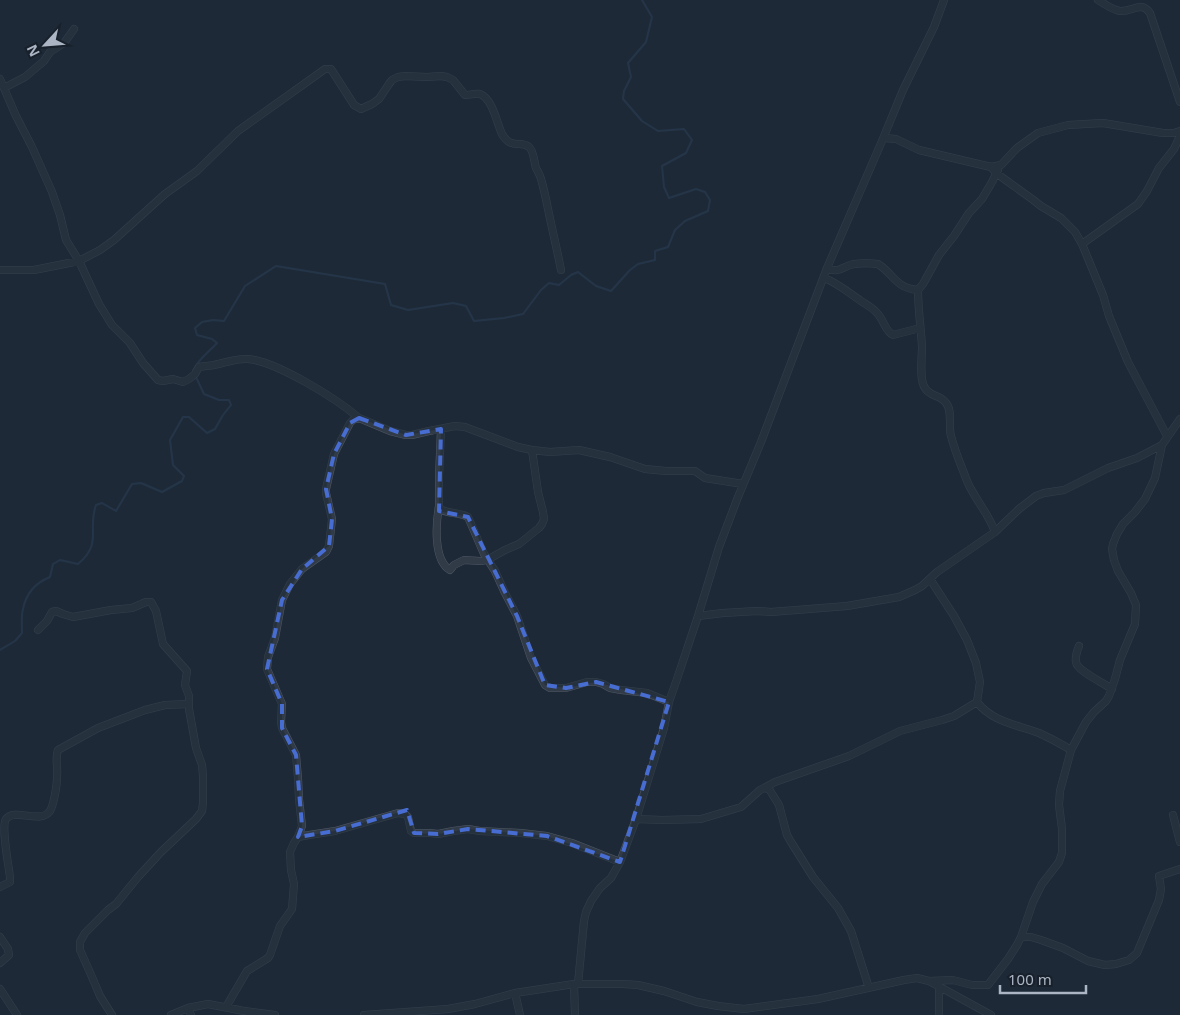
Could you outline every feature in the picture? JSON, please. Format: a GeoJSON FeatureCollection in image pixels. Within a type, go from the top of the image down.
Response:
{"type":"FeatureCollection","features":[{"type":"Feature","properties":{"kind":"street"},"geometry":{"type":"LineString","coordinates":[[575,1015],[576,984],[586,912],[591,901],[600,888],[611,878],[620,862],[636,819],[664,728],[669,702],[719,547],[827,268],[903,90],[934,28],[944,0]]}},
{"type":"Feature","properties":{"kind":"street"},"geometry":{"type":"LineString","coordinates":[[1098,0],[1119,11],[1144,6],[1147,8],[1180,102]]}},
{"type":"Feature","properties":{"kind":"street"},"geometry":{"type":"LineString","coordinates":[[4,88],[25,77],[44,61],[50,52],[64,43],[74,29]]}},
{"type":"Feature","properties":{"kind":"street"},"geometry":{"type":"LineString","coordinates":[[0,270],[34,270],[79,261],[100,250],[114,240],[165,194],[197,171],[238,131],[325,69],[331,70],[354,105],[361,109],[379,99],[392,80],[405,76],[447,77],[453,80],[465,95],[482,95],[494,112],[502,134],[508,142],[511,144],[527,145],[530,148],[546,196],[562,270]]}},
{"type":"Feature","properties":{"kind":"street"},"geometry":{"type":"LineString","coordinates":[[0,79],[52,192],[66,240],[79,261],[99,304],[112,325],[130,343],[143,363],[158,380],[174,379],[183,382],[195,374],[199,367],[212,366],[230,360],[246,359],[260,361],[295,377],[359,418],[390,431],[412,435],[455,426],[465,427],[518,447],[532,450],[550,452],[579,450],[610,457],[644,469],[666,472],[696,471],[705,478],[743,484]]}},
{"type":"Feature","properties":{"kind":"street"},"geometry":{"type":"LineString","coordinates":[[995,532],[987,514],[969,487],[949,428],[949,409],[946,403],[925,388],[923,382],[918,290],[938,255],[982,198],[992,182],[994,170],[1017,148],[1038,133],[1068,125],[1103,123],[1163,133],[1180,131]]}},
{"type":"Feature","properties":{"kind":"street"},"geometry":{"type":"LineString","coordinates":[[1082,244],[1138,204],[1159,168],[1174,149],[1180,136]]}},
{"type":"Feature","properties":{"kind":"street"},"geometry":{"type":"LineString","coordinates":[[884,138],[896,139],[919,150],[994,170],[1041,206],[1061,218],[1075,232],[1082,244],[1103,295],[1109,316],[1128,362],[1167,436]]}},
{"type":"Feature","properties":{"kind":"street"},"geometry":{"type":"LineString","coordinates":[[827,268],[837,271],[851,265],[878,264],[900,285],[918,290]]}},
{"type":"Feature","properties":{"kind":"street"},"geometry":{"type":"LineString","coordinates":[[824,278],[852,294],[879,314],[889,333],[893,336],[920,328]]}},
{"type":"Feature","properties":{"kind":"street"},"geometry":{"type":"LineString","coordinates":[[226,1007],[247,971],[268,958],[280,926],[292,909],[294,884],[290,852],[302,826],[296,755],[282,728],[282,704],[267,669],[268,657],[275,638],[282,600],[290,584],[302,569],[326,552],[329,546],[332,519],[326,493],[334,454],[350,423],[359,418]]}},
{"type":"Feature","properties":{"kind":"street"},"geometry":{"type":"LineString","coordinates":[[929,981],[953,980],[972,985],[988,985],[1008,959],[1021,937],[1033,902],[1042,884],[1058,862],[1062,853],[1060,792],[1071,750],[1086,722],[1106,701],[1135,624],[1136,604],[1118,571],[1114,560],[1113,544],[1123,524],[1145,499],[1155,478],[1162,445],[1180,418]]}},
{"type":"Feature","properties":{"kind":"street"},"geometry":{"type":"LineString","coordinates":[[441,429],[439,506],[436,521],[438,548],[447,570],[450,570],[464,560],[487,560],[519,544],[542,524],[544,519],[532,450]]}},
{"type":"Feature","properties":{"kind":"street"},"geometry":{"type":"LineString","coordinates":[[698,616],[847,606],[899,597],[915,590],[995,532],[1036,496],[1064,490],[1108,468],[1137,458],[1162,445]]}},
{"type":"Feature","properties":{"kind":"street"},"geometry":{"type":"LineString","coordinates":[[439,506],[442,510],[464,515],[468,518],[487,560],[495,571],[517,616],[531,658],[545,684],[550,688],[566,688],[587,682],[596,682],[610,688],[647,694],[669,702]]}},
{"type":"Feature","properties":{"kind":"street"},"geometry":{"type":"LineString","coordinates":[[930,579],[954,616],[967,640],[976,663],[980,682],[977,702]]}},
{"type":"Feature","properties":{"kind":"street"},"geometry":{"type":"LineString","coordinates":[[38,630],[47,621],[52,612],[56,611],[73,618],[111,610],[132,608],[146,602],[151,602],[156,611],[163,644],[188,672],[185,685],[190,696],[188,708],[196,748],[202,766],[202,812],[161,852],[116,904],[85,933],[80,942],[80,950],[98,990],[112,1015]]}},
{"type":"Feature","properties":{"kind":"street"},"geometry":{"type":"LineString","coordinates":[[1079,646],[1075,662],[1077,666],[1112,689]]}},
{"type":"Feature","properties":{"kind":"street"},"geometry":{"type":"LineString","coordinates":[[977,702],[989,714],[1009,724],[1039,733],[1071,750]]}},
{"type":"Feature","properties":{"kind":"street"},"geometry":{"type":"LineString","coordinates":[[636,819],[701,819],[740,807],[760,790],[775,782],[849,756],[900,731],[954,716],[977,702]]}},
{"type":"Feature","properties":{"kind":"street"},"geometry":{"type":"LineString","coordinates":[[0,888],[10,882],[5,837],[6,820],[11,816],[18,815],[40,816],[50,810],[57,777],[56,754],[58,750],[98,728],[145,710],[165,705],[189,704]]}},
{"type":"Feature","properties":{"kind":"street"},"geometry":{"type":"LineString","coordinates":[[764,788],[772,793],[779,805],[787,835],[812,877],[838,908],[851,931],[869,988]]}},
{"type":"Feature","properties":{"kind":"street"},"geometry":{"type":"LineString","coordinates":[[298,837],[335,831],[398,813],[405,814],[408,817],[411,831],[414,833],[438,834],[468,829],[547,836],[572,842],[620,862]]}},
{"type":"Feature","properties":{"kind":"street"},"geometry":{"type":"LineString","coordinates":[[1173,815],[1180,842]]}},
{"type":"Feature","properties":{"kind":"street"},"geometry":{"type":"LineString","coordinates":[[1021,937],[1031,937],[1063,948],[1088,962],[1105,965],[1128,960],[1137,953],[1159,900],[1161,889],[1159,876],[1180,869]]}},
{"type":"Feature","properties":{"kind":"street"},"geometry":{"type":"LineString","coordinates":[[0,937],[8,949],[9,955],[0,963]]}},
{"type":"Feature","properties":{"kind":"street"},"geometry":{"type":"LineString","coordinates":[[364,1015],[448,1009],[515,993],[576,984],[638,985],[697,1002],[744,1012],[818,999],[917,978],[939,986],[991,1015]]}},
{"type":"Feature","properties":{"kind":"street"},"geometry":{"type":"LineString","coordinates":[[938,1015],[939,986]]}},
{"type":"Feature","properties":{"kind":"street"},"geometry":{"type":"LineString","coordinates":[[0,990],[17,1015]]}},
{"type":"Feature","properties":{"kind":"street"},"geometry":{"type":"LineString","coordinates":[[515,993],[520,1015]]}},
{"type":"Feature","properties":{"kind":"street"},"geometry":{"type":"LineString","coordinates":[[170,1015],[190,1011],[208,1004],[275,1015]]}},
{"type":"Feature","properties":{"kind":"highlighted area"},"geometry":{"type":"Polygon","coordinates":[[[359,418],[406,435],[441,429],[439,511],[468,517],[517,616],[545,685],[566,688],[596,682],[669,702],[620,862],[547,836],[468,829],[438,834],[414,833],[407,810],[335,831],[298,837],[302,826],[296,755],[282,728],[282,704],[267,669],[282,600],[302,569],[329,546],[332,519],[326,489],[334,454],[350,423],[359,418]]]}},
{"type":"Feature","properties":{"kind":"waterway"},"geometry":{"type":"LineString","coordinates":[[193,371],[201,359],[217,343],[212,339],[197,335],[195,328],[202,322],[224,321],[245,286],[276,266],[385,284],[391,305],[408,310],[453,303],[466,306],[474,321],[523,314],[541,290],[549,283],[559,285],[578,272],[596,286],[611,291],[638,264],[655,260],[655,251],[668,247],[675,230],[685,221],[708,211],[710,200],[705,192],[696,189],[669,198],[664,187],[662,166],[686,153],[692,140],[684,129],[658,131],[642,121],[623,99],[624,91],[631,77],[628,63],[646,42],[652,17],[642,0]]}},
{"type":"Feature","properties":{"kind":"waterway"},"geometry":{"type":"LineString","coordinates":[[0,650],[15,641],[22,633],[22,615],[26,599],[36,586],[50,577],[53,564],[60,560],[78,564],[86,556],[92,543],[96,505],[102,503],[116,511],[132,484],[141,483],[162,492],[182,481],[184,476],[173,465],[170,440],[183,417],[189,417],[207,433],[215,429],[231,405],[229,400],[219,400],[204,394],[195,375]]}}]}
